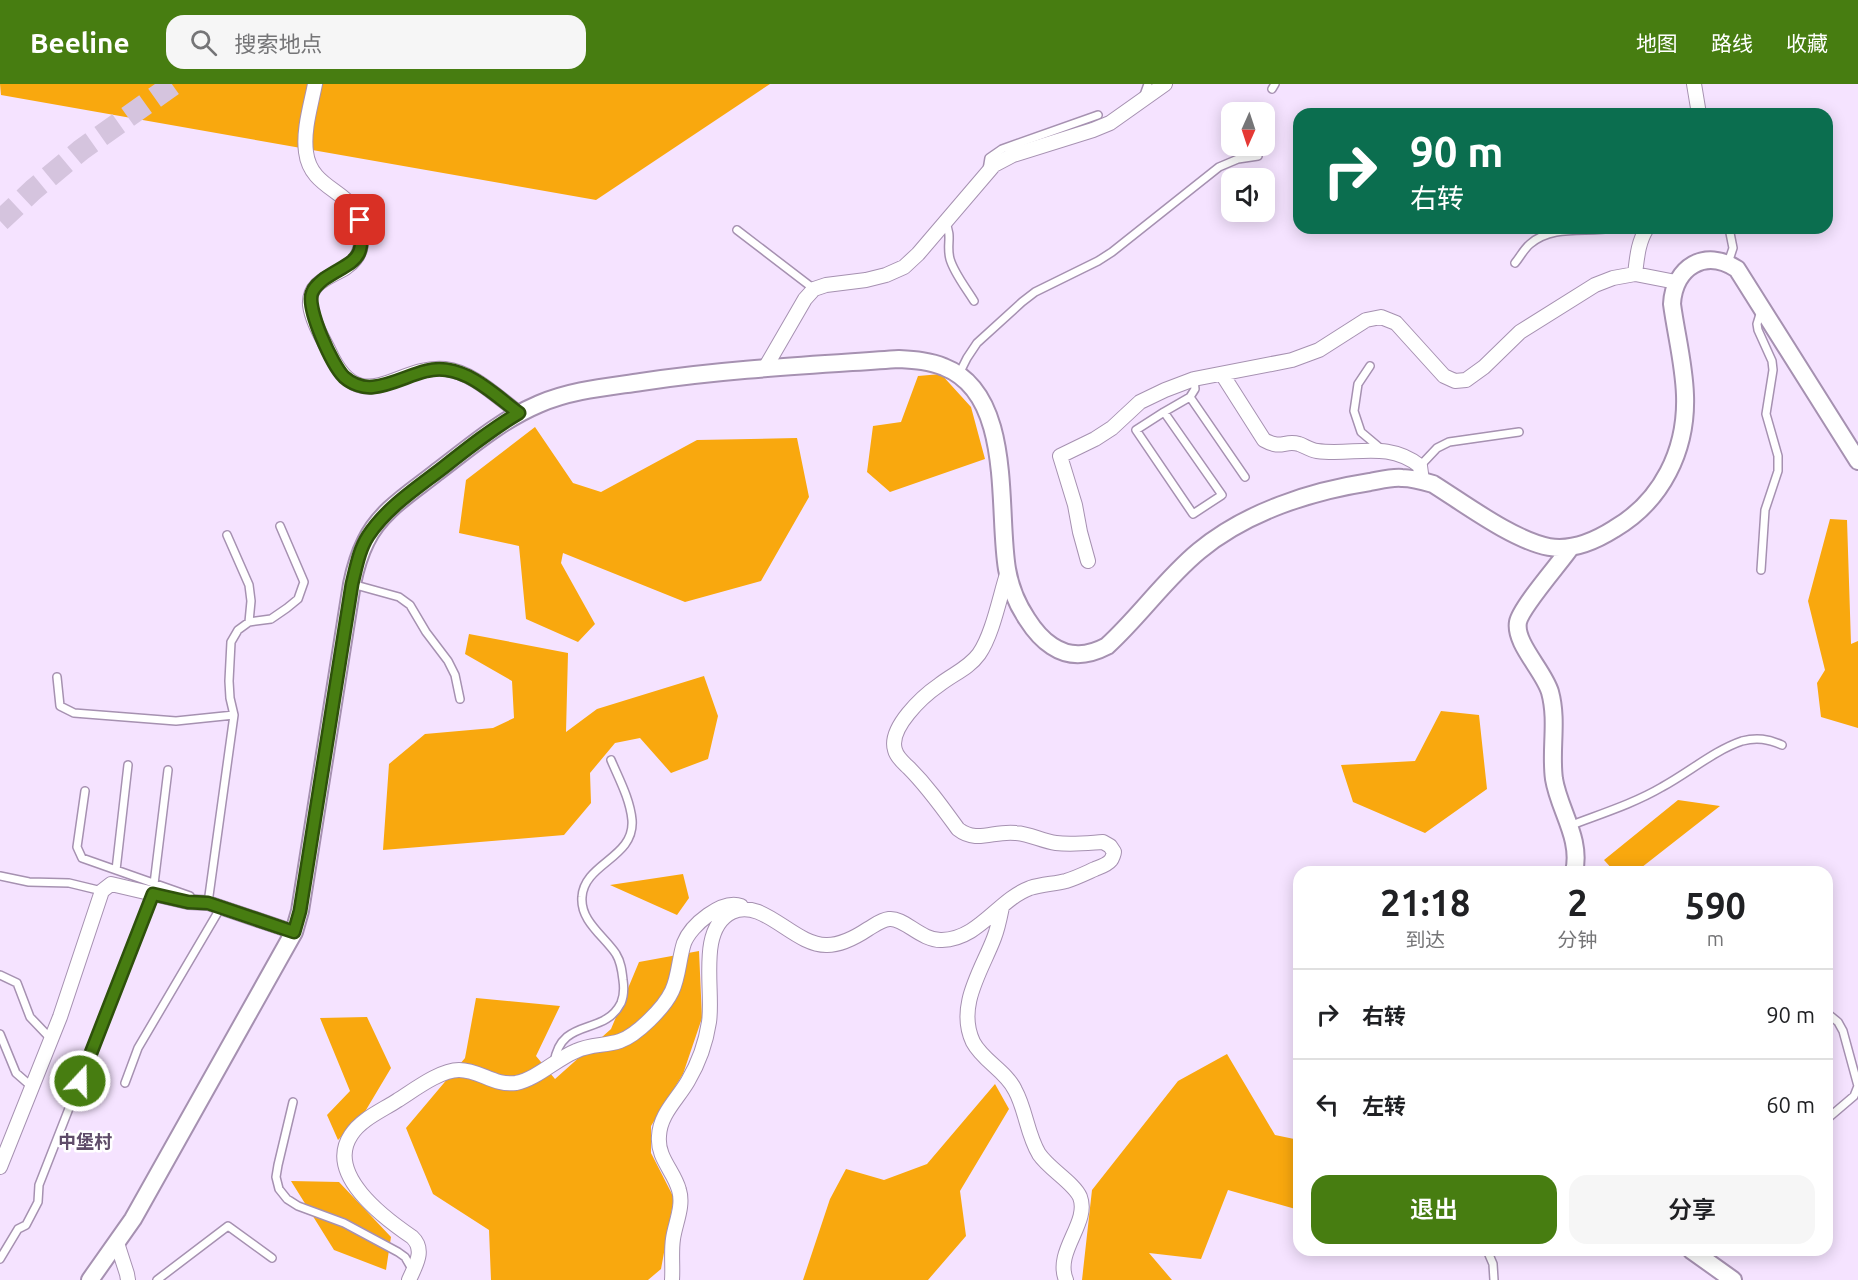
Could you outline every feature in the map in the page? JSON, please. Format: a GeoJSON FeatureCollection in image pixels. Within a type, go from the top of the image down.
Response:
{"type":"FeatureCollection","features":[{"type":"Feature","properties":{"kind":"street"},"geometry":{"type":"LineString","coordinates":[[315,84],[306,135],[306,152],[310,168],[321,183],[356,209],[362,229],[360,250],[355,261],[318,284],[312,293],[310,303],[312,314],[335,364],[355,385],[371,387],[385,385],[430,370],[445,369],[473,380],[519,413]]}},
{"type":"Feature","properties":{"kind":"street"},"geometry":{"type":"LineString","coordinates":[[765,368],[805,299],[814,289],[826,285],[866,280],[904,267],[918,254],[994,165],[1013,155],[1110,123],[1165,84]]}},
{"type":"Feature","properties":{"kind":"street"},"geometry":{"type":"LineString","coordinates":[[1694,84],[1698,108]]}},
{"type":"Feature","properties":{"kind":"street"},"geometry":{"type":"LineString","coordinates":[[1635,274],[1643,234]]}},
{"type":"Feature","properties":{"kind":"street"},"geometry":{"type":"LineString","coordinates":[[1222,374],[1264,440],[1275,446],[1300,444],[1319,451],[1382,450],[1409,457],[1433,484],[1521,537],[1550,547],[1571,547],[1605,535],[1633,517],[1667,477],[1674,463],[1682,430],[1685,397],[1672,293],[1676,282],[1691,265],[1715,260],[1728,263],[1737,269],[1858,461]]}},
{"type":"Feature","properties":{"kind":"street"},"geometry":{"type":"LineString","coordinates":[[1088,561],[1075,505],[1060,456],[1112,429],[1140,402],[1165,390],[1194,379],[1292,360],[1319,350],[1366,320],[1381,317],[1396,323],[1444,376],[1455,381],[1466,380],[1484,367],[1520,332],[1578,294],[1613,278],[1635,274],[1676,282]]}},
{"type":"Feature","properties":{"kind":"street"},"geometry":{"type":"LineString","coordinates":[[90,1280],[117,1243],[145,1198],[294,932],[300,911],[352,584],[357,561],[367,538],[380,519],[396,504],[498,425],[550,400],[593,389],[701,373],[907,360],[929,362],[945,367],[959,374],[971,385],[988,412],[1000,479],[1008,571],[1020,609],[1039,636],[1059,651],[1071,655],[1096,652],[1107,646],[1192,556],[1239,523],[1262,512],[1305,497],[1350,485],[1421,473]]}},
{"type":"Feature","properties":{"kind":"street"},"geometry":{"type":"LineString","coordinates":[[1571,547],[1527,606],[1518,623],[1518,632],[1544,678],[1552,699],[1554,777],[1575,845],[1577,857],[1575,866]]}},
{"type":"Feature","properties":{"kind":"street"},"geometry":{"type":"LineString","coordinates":[[411,1276],[419,1254],[418,1242],[377,1210],[351,1179],[345,1164],[345,1147],[352,1133],[365,1121],[438,1076],[458,1070],[478,1074],[505,1084],[519,1082],[585,1047],[620,1041],[632,1035],[666,1001],[672,990],[685,941],[691,930],[715,910],[731,904],[739,905],[780,923],[800,938],[813,944],[828,945],[843,942],[890,918],[899,921],[918,934],[940,941],[962,936],[1028,889],[1066,880],[1111,860],[1114,852],[1103,842],[1055,843],[1013,832],[977,837],[963,834],[926,784],[900,760],[894,751],[897,730],[919,702],[978,655],[988,636],[1008,571]]}},
{"type":"Feature","properties":{"kind":"street"},"geometry":{"type":"LineString","coordinates":[[0,1167],[51,1039],[102,891],[111,884],[154,889],[188,902],[214,905],[294,932]]}},
{"type":"Feature","properties":{"kind":"street"},"geometry":{"type":"LineString","coordinates":[[1003,905],[995,935],[972,990],[968,1007],[969,1025],[974,1042],[1015,1089],[1029,1133],[1040,1155],[1077,1191],[1081,1200],[1082,1208],[1063,1259],[1066,1280]]}},
{"type":"Feature","properties":{"kind":"street"},"geometry":{"type":"LineString","coordinates":[[672,1280],[672,1242],[680,1205],[680,1192],[658,1146],[660,1123],[689,1079],[704,1042],[711,1005],[710,945],[713,934],[725,917],[733,911],[745,909]]}},
{"type":"Feature","properties":{"kind":"street"},"geometry":{"type":"LineString","coordinates":[[117,1243],[128,1280]]}},
{"type":"Feature","properties":{"kind":"street"},"geometry":{"type":"LineString","coordinates":[[1699,1256],[1733,1280]]}},
{"type":"Feature","properties":{"kind":"lane"},"geometry":{"type":"LineString","coordinates":[[1142,100],[1148,84]]}},
{"type":"Feature","properties":{"kind":"lane"},"geometry":{"type":"LineString","coordinates":[[987,172],[989,158],[1002,149],[1098,115]]}},
{"type":"Feature","properties":{"kind":"lane"},"geometry":{"type":"LineString","coordinates":[[959,374],[977,343],[1035,292],[1112,252],[1219,167],[1238,159],[1258,156]]}},
{"type":"Feature","properties":{"kind":"lane"},"geometry":{"type":"LineString","coordinates":[[945,222],[951,232],[949,251],[951,262],[974,301]]}},
{"type":"Feature","properties":{"kind":"lane"},"geometry":{"type":"LineString","coordinates":[[736,230],[814,289]]}},
{"type":"Feature","properties":{"kind":"lane"},"geometry":{"type":"LineString","coordinates":[[1515,263],[1529,244],[1548,234]]}},
{"type":"Feature","properties":{"kind":"lane"},"geometry":{"type":"LineString","coordinates":[[1728,263],[1733,248],[1730,234]]}},
{"type":"Feature","properties":{"kind":"lane"},"geometry":{"type":"LineString","coordinates":[[1761,570],[1765,510],[1778,471],[1778,456],[1766,414],[1773,370],[1772,361],[1757,324],[1762,309]]}},
{"type":"Feature","properties":{"kind":"lane"},"geometry":{"type":"LineString","coordinates":[[1370,366],[1358,384],[1354,411],[1362,432],[1382,450]]}},
{"type":"Feature","properties":{"kind":"lane"},"geometry":{"type":"LineString","coordinates":[[1164,412],[1222,495],[1193,514],[1136,430],[1164,412],[1190,398],[1195,389],[1194,379]]}},
{"type":"Feature","properties":{"kind":"lane"},"geometry":{"type":"LineString","coordinates":[[1190,398],[1245,477]]}},
{"type":"Feature","properties":{"kind":"lane"},"geometry":{"type":"LineString","coordinates":[[1421,473],[1437,448],[1449,442],[1519,432]]}},
{"type":"Feature","properties":{"kind":"lane"},"geometry":{"type":"LineString","coordinates":[[125,1083],[138,1048],[214,905],[234,715],[229,681],[231,642],[238,630],[249,622],[271,619],[298,599],[304,582],[280,526]]}},
{"type":"Feature","properties":{"kind":"lane"},"geometry":{"type":"LineString","coordinates":[[227,536],[249,585],[251,600],[249,622]]}},
{"type":"Feature","properties":{"kind":"lane"},"geometry":{"type":"LineString","coordinates":[[352,584],[399,597],[410,605],[426,632],[448,661],[455,675],[460,699]]}},
{"type":"Feature","properties":{"kind":"lane"},"geometry":{"type":"LineString","coordinates":[[57,677],[60,706],[74,713],[176,721],[234,715]]}},
{"type":"Feature","properties":{"kind":"lane"},"geometry":{"type":"LineString","coordinates":[[1569,826],[1648,795],[1741,742],[1769,739],[1782,745]]}},
{"type":"Feature","properties":{"kind":"lane"},"geometry":{"type":"LineString","coordinates":[[554,1063],[556,1051],[561,1042],[570,1034],[612,1016],[621,1002],[624,987],[622,969],[617,955],[585,915],[582,897],[588,879],[617,854],[628,840],[632,822],[629,803],[611,760]]}},
{"type":"Feature","properties":{"kind":"lane"},"geometry":{"type":"LineString","coordinates":[[116,870],[128,765]]}},
{"type":"Feature","properties":{"kind":"lane"},"geometry":{"type":"LineString","coordinates":[[0,1259],[18,1229],[26,1225],[38,1202],[39,1185],[154,889],[168,770]]}},
{"type":"Feature","properties":{"kind":"lane"},"geometry":{"type":"LineString","coordinates":[[85,791],[77,847],[82,858],[116,870],[154,889]]}},
{"type":"Feature","properties":{"kind":"lane"},"geometry":{"type":"LineString","coordinates":[[0,876],[29,882],[69,883],[102,891]]}},
{"type":"Feature","properties":{"kind":"lane"},"geometry":{"type":"LineString","coordinates":[[0,975],[17,983],[30,1017],[51,1039]]}},
{"type":"Feature","properties":{"kind":"lane"},"geometry":{"type":"LineString","coordinates":[[1833,1018],[1843,1031],[1858,1086],[1854,1096],[1833,1114]]}},
{"type":"Feature","properties":{"kind":"lane"},"geometry":{"type":"LineString","coordinates":[[0,1034],[16,1073],[32,1087]]}},
{"type":"Feature","properties":{"kind":"lane"},"geometry":{"type":"LineString","coordinates":[[293,1101],[278,1165],[276,1178],[279,1189],[287,1199],[298,1206],[344,1223],[398,1252],[405,1257],[411,1276]]}},
{"type":"Feature","properties":{"kind":"lane"},"geometry":{"type":"LineString","coordinates":[[157,1280],[228,1226],[272,1258]]}},
{"type":"Feature","properties":{"kind":"lane"},"geometry":{"type":"LineString","coordinates":[[1490,1256],[1493,1264],[1494,1280]]}},
{"type":"Feature","properties":{"kind":"shaded area"},"geometry":{"type":"Polygon","coordinates":[[[0,84],[770,84],[596,200],[1,95],[0,84]]]}},
{"type":"Feature","properties":{"kind":"shaded area"},"geometry":{"type":"Polygon","coordinates":[[[941,374],[971,407],[985,459],[890,492],[867,472],[873,426],[901,422],[918,376],[941,374]]]}},
{"type":"Feature","properties":{"kind":"shaded area"},"geometry":{"type":"Polygon","coordinates":[[[535,427],[573,483],[601,492],[697,440],[797,438],[809,497],[761,581],[685,602],[563,553],[561,563],[595,624],[578,642],[526,619],[519,546],[459,533],[466,480],[535,427]]]}},
{"type":"Feature","properties":{"kind":"shaded area"},"geometry":{"type":"Polygon","coordinates":[[[1830,519],[1847,520],[1851,644],[1858,641],[1858,728],[1821,717],[1817,683],[1825,670],[1808,601],[1830,519]]]}},
{"type":"Feature","properties":{"kind":"shaded area"},"geometry":{"type":"Polygon","coordinates":[[[469,634],[568,653],[566,732],[597,709],[704,676],[718,716],[708,759],[671,773],[640,738],[615,743],[590,773],[591,803],[564,835],[383,850],[389,764],[425,734],[493,728],[514,718],[512,681],[465,654],[469,634]]]}},
{"type":"Feature","properties":{"kind":"shaded area"},"geometry":{"type":"Polygon","coordinates":[[[1441,711],[1479,715],[1487,789],[1425,833],[1353,802],[1341,765],[1415,761],[1441,711]]]}},
{"type":"Feature","properties":{"kind":"shaded area"},"geometry":{"type":"Polygon","coordinates":[[[1678,800],[1720,806],[1643,866],[1609,866],[1604,860],[1678,800]]]}},
{"type":"Feature","properties":{"kind":"shaded area"},"geometry":{"type":"Polygon","coordinates":[[[683,874],[689,898],[677,915],[610,885],[683,874]]]}},
{"type":"Feature","properties":{"kind":"shaded area"},"geometry":{"type":"Polygon","coordinates":[[[699,951],[702,1018],[683,1074],[651,1126],[651,1153],[674,1198],[661,1269],[648,1280],[491,1280],[489,1230],[433,1194],[406,1128],[465,1058],[476,998],[560,1006],[536,1056],[555,1079],[611,1029],[639,962],[699,951]]]}},
{"type":"Feature","properties":{"kind":"shaded area"},"geometry":{"type":"Polygon","coordinates":[[[367,1017],[391,1068],[363,1115],[338,1140],[327,1115],[350,1091],[320,1018],[367,1017]]]}},
{"type":"Feature","properties":{"kind":"shaded area"},"geometry":{"type":"Polygon","coordinates":[[[1227,1054],[1275,1135],[1293,1139],[1293,1208],[1228,1190],[1201,1259],[1149,1253],[1172,1280],[1082,1280],[1092,1190],[1178,1081],[1227,1054]]]}},
{"type":"Feature","properties":{"kind":"shaded area"},"geometry":{"type":"Polygon","coordinates":[[[995,1084],[1009,1109],[960,1191],[966,1236],[928,1280],[803,1280],[830,1199],[846,1169],[884,1180],[927,1164],[995,1084]]]}},
{"type":"Feature","properties":{"kind":"shaded area"},"geometry":{"type":"Polygon","coordinates":[[[291,1181],[339,1182],[391,1237],[386,1270],[334,1250],[291,1181]]]}},
{"type":"Feature","properties":{"kind":"tunnel"},"geometry":{"type":"LineString","coordinates":[[0,221],[81,150],[174,84]]}},
{"type":"Feature","properties":{"kind":"district","name":"中堡村"},"geometry":{"type":"Point","coordinates":[85,1142]}},
{"type":"Feature","properties":{"kind":"route"},"geometry":{"type":"LineString","coordinates":[[80,1081],[153,894],[188,902],[208,903],[294,932],[300,911],[357,561],[367,538],[380,519],[396,504],[498,425],[519,413],[473,380],[445,369],[430,370],[385,385],[371,387],[355,385],[344,376],[335,364],[312,314],[310,303],[312,293],[318,284],[355,261],[362,241],[360,220]]}}]}
